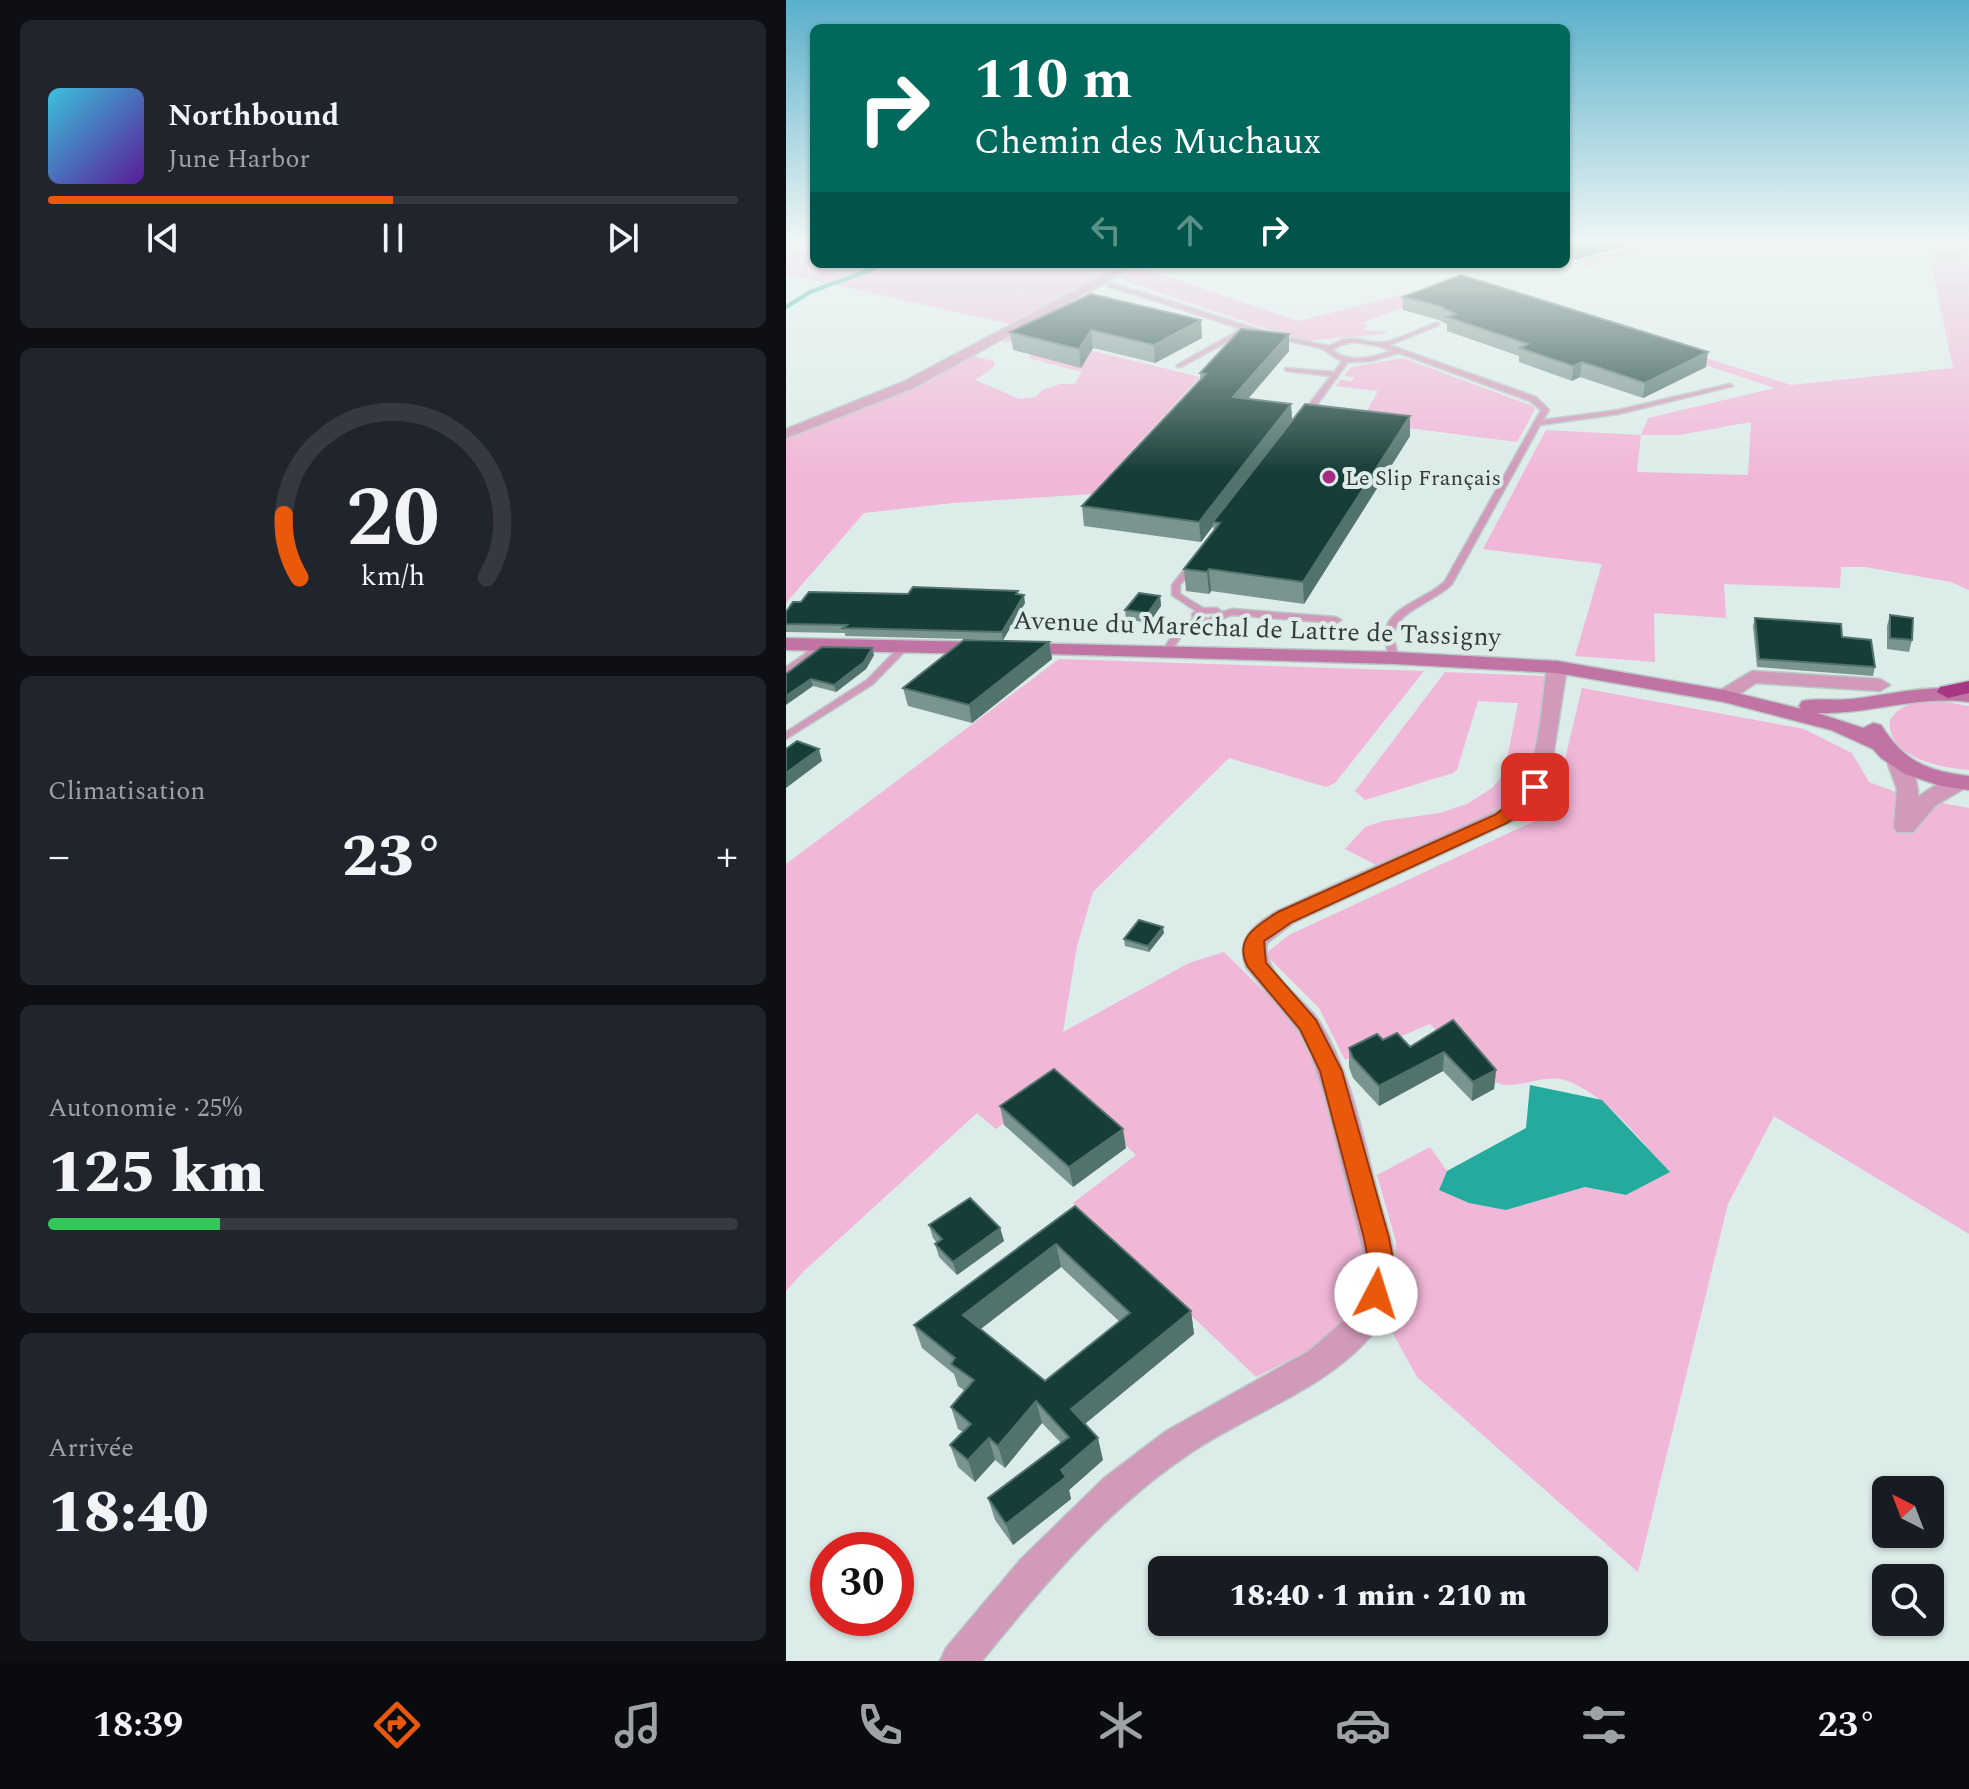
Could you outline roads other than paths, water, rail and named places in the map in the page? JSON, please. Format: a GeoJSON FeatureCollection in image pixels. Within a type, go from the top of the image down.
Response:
{"type":"FeatureCollection","features":[{"type":"Feature","properties":{"kind":"main road","name":"Avenue du Maréchal de Lattre de Tassigny"},"geometry":{"type":"LineString","coordinates":[[786,644],[1394,658],[1557,667],[1724,696],[1834,708],[1883,693],[1962,692]]}},
{"type":"Feature","properties":{"kind":"main road"},"geometry":{"type":"LineString","coordinates":[[1883,693],[1872,723],[1888,752]]}},
{"type":"Feature","properties":{"kind":"main road","name":"Avenue du Maréchal de Lattre de Tassigny"},"geometry":{"type":"LineString","coordinates":[[1724,696],[1839,725],[1925,774],[1964,783]]}},
{"type":"Feature","properties":{"kind":"street"},"geometry":{"type":"LineString","coordinates":[[786,434],[908,385],[1032,319]]}},
{"type":"Feature","properties":{"kind":"street"},"geometry":{"type":"LineString","coordinates":[[959,1661],[1047,1555],[1101,1501],[1191,1433],[1326,1355],[1359,1327],[1369,1311],[1380,1277],[1380,1259],[1335,1083],[1308,1025],[1258,967],[1253,958],[1254,940],[1260,932],[1285,917],[1487,826],[1523,804],[1539,776],[1557,667]]}},
{"type":"Feature","properties":{"kind":"street"},"geometry":{"type":"LineString","coordinates":[[1888,752],[1906,778],[1909,797],[1905,827],[1921,805],[1941,790],[1964,783]]}},
{"type":"Feature","properties":{"kind":"lane"},"geometry":{"type":"LineString","coordinates":[[1216,319],[1290,343],[1329,348],[1354,340],[1383,345],[1540,402],[1545,410],[1449,582],[1435,596],[1408,609],[1392,622],[1389,636],[1394,658]]}},
{"type":"Feature","properties":{"kind":"lane"},"geometry":{"type":"LineString","coordinates":[[1383,345],[1437,324]]}},
{"type":"Feature","properties":{"kind":"lane"},"geometry":{"type":"LineString","coordinates":[[1179,366],[1246,329]]}},
{"type":"Feature","properties":{"kind":"lane"},"geometry":{"type":"LineString","coordinates":[[1329,348],[1334,356],[1346,360],[1364,360],[1398,351]]}},
{"type":"Feature","properties":{"kind":"lane"},"geometry":{"type":"LineString","coordinates":[[1295,428],[1346,360]]}},
{"type":"Feature","properties":{"kind":"lane"},"geometry":{"type":"LineString","coordinates":[[1287,369],[1335,374]]}},
{"type":"Feature","properties":{"kind":"lane"},"geometry":{"type":"LineString","coordinates":[[1539,423],[1618,412],[1730,386]]}},
{"type":"Feature","properties":{"kind":"lane"},"geometry":{"type":"LineString","coordinates":[[1205,549],[1176,585],[1176,595],[1200,616],[1213,621],[1220,615],[1232,612],[1277,618],[1336,620]]}},
{"type":"Feature","properties":{"kind":"lane"},"geometry":{"type":"LineString","coordinates":[[1167,652],[1179,631],[1200,616]]}},
{"type":"Feature","properties":{"kind":"lane"},"geometry":{"type":"LineString","coordinates":[[786,671],[808,656],[816,644]]}},
{"type":"Feature","properties":{"kind":"lane"},"geometry":{"type":"LineString","coordinates":[[786,736],[870,682],[904,647]]}},
{"type":"Feature","properties":{"kind":"place","name":"Le Slip Français"},"geometry":{"type":"Point","coordinates":[1329,477]}}]}
